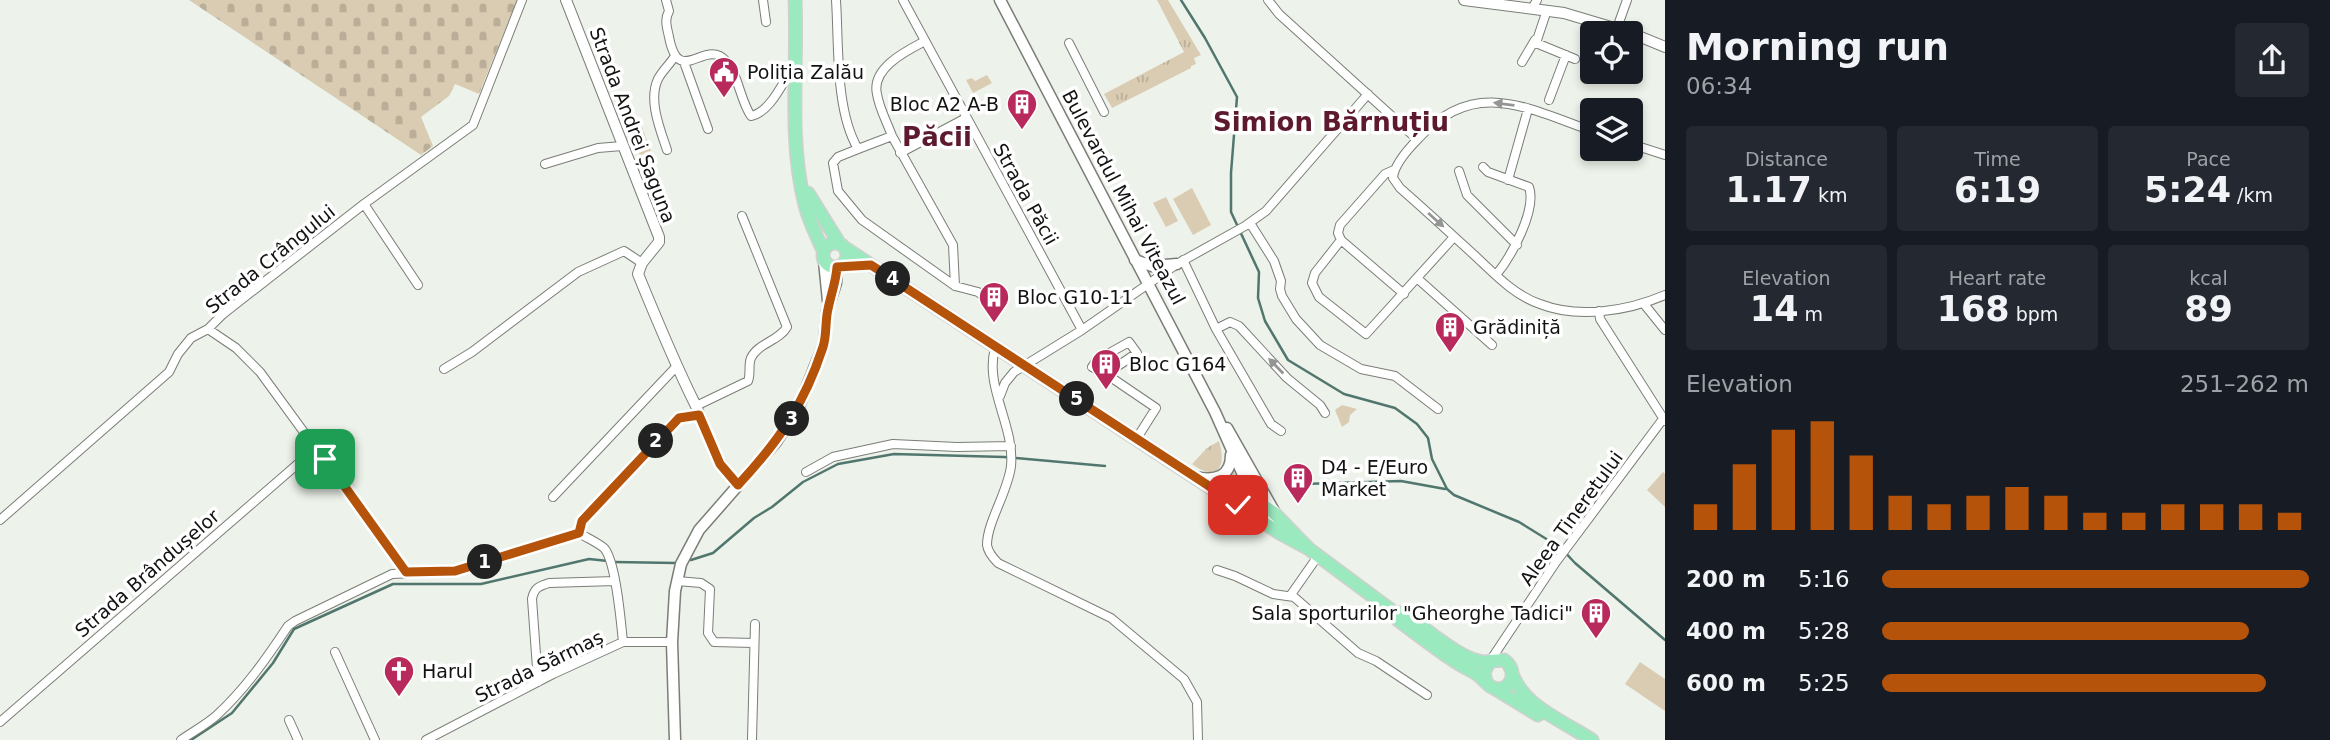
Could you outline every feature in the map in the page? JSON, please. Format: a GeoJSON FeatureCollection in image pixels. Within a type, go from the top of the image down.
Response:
{"type":"FeatureCollection","features":[{"type":"Feature","properties":{"kind":"main road"},"geometry":{"type":"LineString","coordinates":[[795,0],[796,128],[800,174],[809,219],[830,266],[871,265]]}},
{"type":"Feature","properties":{"kind":"main road","name":"Bulevardul Mihai Viteazul"},"geometry":{"type":"LineString","coordinates":[[1000,0],[1215,412],[1255,503],[1281,534],[1313,552],[1395,613],[1398,620],[1490,685],[1577,740]]}},
{"type":"Feature","properties":{"kind":"main road"},"geometry":{"type":"LineString","coordinates":[[675,740],[672,642],[681,564],[694,538],[776,442],[799,406],[824,344],[829,303],[839,266],[847,256],[815,206],[800,174]]}},
{"type":"Feature","properties":{"kind":"main road"},"geometry":{"type":"LineString","coordinates":[[829,303],[823,255],[828,244],[842,246],[1281,534]]}},
{"type":"Feature","properties":{"kind":"main road"},"geometry":{"type":"LineString","coordinates":[[1135,260],[1152,266],[1180,262]]}},
{"type":"Feature","properties":{"kind":"main road","name":"Bulevardul Mihai Viteazul"},"geometry":{"type":"LineString","coordinates":[[1215,412],[1232,436],[1277,515],[1313,552]]}},
{"type":"Feature","properties":{"kind":"main road"},"geometry":{"type":"LineString","coordinates":[[1195,477],[1210,479],[1222,476],[1230,466],[1230,449]]}},
{"type":"Feature","properties":{"kind":"main road"},"geometry":{"type":"LineString","coordinates":[[1255,503],[1261,496],[1261,490]]}},
{"type":"Feature","properties":{"kind":"main road"},"geometry":{"type":"LineString","coordinates":[[1226,497],[1255,503],[1277,515]]}},
{"type":"Feature","properties":{"kind":"main road","name":"Bulevardul Mihai Viteazul"},"geometry":{"type":"LineString","coordinates":[[1395,613],[1403,612],[1464,656],[1482,663],[1489,662]]}},
{"type":"Feature","properties":{"kind":"main road"},"geometry":{"type":"LineString","coordinates":[[1513,676],[1508,685],[1490,685],[1483,672],[1489,662],[1504,660],[1511,667],[1521,692],[1592,740]]}},
{"type":"Feature","properties":{"kind":"street","name":"Strada Crângului"},"geometry":{"type":"LineString","coordinates":[[0,520],[169,372],[178,354],[191,338],[208,328],[364,204],[473,125],[522,0]]}},
{"type":"Feature","properties":{"kind":"street","name":"Strada Andrei Șaguna"},"geometry":{"type":"LineString","coordinates":[[566,0],[659,237],[659,242],[642,263]]}},
{"type":"Feature","properties":{"kind":"street"},"geometry":{"type":"LineString","coordinates":[[666,0],[669,10],[665,18],[675,57],[684,62],[708,129]]}},
{"type":"Feature","properties":{"kind":"street"},"geometry":{"type":"LineString","coordinates":[[763,0],[766,22]]}},
{"type":"Feature","properties":{"kind":"street"},"geometry":{"type":"LineString","coordinates":[[836,0],[843,106],[858,149]]}},
{"type":"Feature","properties":{"kind":"street","name":"Strada Păcii"},"geometry":{"type":"LineString","coordinates":[[903,0],[1082,330]]}},
{"type":"Feature","properties":{"kind":"street"},"geometry":{"type":"LineString","coordinates":[[1268,0],[1279,14],[1417,139]]}},
{"type":"Feature","properties":{"kind":"street"},"geometry":{"type":"LineString","coordinates":[[1464,0],[1535,4],[1547,10],[1590,21]]}},
{"type":"Feature","properties":{"kind":"street"},"geometry":{"type":"LineString","coordinates":[[1620,21],[1627,0]]}},
{"type":"Feature","properties":{"kind":"street"},"geometry":{"type":"LineString","coordinates":[[1522,62],[1535,40],[1547,10]]}},
{"type":"Feature","properties":{"kind":"street"},"geometry":{"type":"LineString","coordinates":[[1643,38],[1665,47]]}},
{"type":"Feature","properties":{"kind":"street"},"geometry":{"type":"LineString","coordinates":[[1535,40],[1538,45],[1575,59]]}},
{"type":"Feature","properties":{"kind":"street"},"geometry":{"type":"LineString","coordinates":[[925,41],[887,66],[880,77],[876,92],[900,153],[953,245],[955,286]]}},
{"type":"Feature","properties":{"kind":"street"},"geometry":{"type":"LineString","coordinates":[[1069,43],[1104,112]]}},
{"type":"Feature","properties":{"kind":"street"},"geometry":{"type":"LineString","coordinates":[[684,62],[718,54],[727,62],[751,116],[759,114],[768,105],[796,64]]}},
{"type":"Feature","properties":{"kind":"street"},"geometry":{"type":"LineString","coordinates":[[1549,100],[1566,55]]}},
{"type":"Feature","properties":{"kind":"street"},"geometry":{"type":"LineString","coordinates":[[667,149],[657,120],[654,92],[658,78],[675,57]]}},
{"type":"Feature","properties":{"kind":"street"},"geometry":{"type":"LineString","coordinates":[[999,399],[1009,376],[1024,365],[1082,330],[1180,262],[1266,211],[1368,94]]}},
{"type":"Feature","properties":{"kind":"street"},"geometry":{"type":"LineString","coordinates":[[1580,127],[1505,102],[1472,103],[1456,107],[1438,118],[1417,139],[1394,170],[1393,178],[1400,188],[1514,291],[1538,304],[1560,310],[1599,311],[1644,304],[1665,295]]}},
{"type":"Feature","properties":{"kind":"street"},"geometry":{"type":"LineString","coordinates":[[1508,180],[1528,109]]}},
{"type":"Feature","properties":{"kind":"street"},"geometry":{"type":"LineString","coordinates":[[900,153],[967,118]]}},
{"type":"Feature","properties":{"kind":"street"},"geometry":{"type":"LineString","coordinates":[[892,136],[838,157],[833,163],[838,191],[862,220],[955,286],[978,292],[993,303]]}},
{"type":"Feature","properties":{"kind":"street"},"geometry":{"type":"LineString","coordinates":[[545,163],[598,148],[622,146]]}},
{"type":"Feature","properties":{"kind":"street"},"geometry":{"type":"LineString","coordinates":[[1643,148],[1665,155]]}},
{"type":"Feature","properties":{"kind":"street"},"geometry":{"type":"LineString","coordinates":[[1483,167],[1529,187],[1532,196],[1517,245],[1496,275]]}},
{"type":"Feature","properties":{"kind":"street"},"geometry":{"type":"LineString","coordinates":[[1394,170],[1385,174],[1340,225],[1338,233],[1341,240],[1404,294]]}},
{"type":"Feature","properties":{"kind":"street"},"geometry":{"type":"LineString","coordinates":[[1459,171],[1467,195],[1517,245]]}},
{"type":"Feature","properties":{"kind":"street"},"geometry":{"type":"LineString","coordinates":[[364,204],[418,285]]}},
{"type":"Feature","properties":{"kind":"street"},"geometry":{"type":"LineString","coordinates":[[579,533],[582,521],[673,422],[748,381],[750,360],[787,327],[742,216]]}},
{"type":"Feature","properties":{"kind":"street"},"geometry":{"type":"LineString","coordinates":[[1247,224],[1274,261],[1281,281],[1282,296],[1296,319],[1320,345],[1362,369],[1395,376],[1438,409]]}},
{"type":"Feature","properties":{"kind":"street"},"geometry":{"type":"LineString","coordinates":[[1341,240],[1315,273],[1312,284],[1319,297],[1364,334],[1369,333],[1454,237]]}},
{"type":"Feature","properties":{"kind":"street"},"geometry":{"type":"LineString","coordinates":[[444,369],[472,352],[578,272],[624,251],[642,263],[638,274],[676,367],[720,464],[738,485]]}},
{"type":"Feature","properties":{"kind":"street"},"geometry":{"type":"LineString","coordinates":[[1180,262],[1271,424],[1281,431]]}},
{"type":"Feature","properties":{"kind":"street"},"geometry":{"type":"LineString","coordinates":[[1418,279],[1492,345]]}},
{"type":"Feature","properties":{"kind":"street"},"geometry":{"type":"LineString","coordinates":[[1644,304],[1665,330]]}},
{"type":"Feature","properties":{"kind":"street"},"geometry":{"type":"LineString","coordinates":[[1599,311],[1600,319],[1664,420]]}},
{"type":"Feature","properties":{"kind":"street"},"geometry":{"type":"LineString","coordinates":[[1216,329],[1230,323],[1239,326],[1271,362],[1320,405],[1325,413]]}},
{"type":"Feature","properties":{"kind":"street"},"geometry":{"type":"LineString","coordinates":[[208,328],[236,348],[260,372],[406,572]]}},
{"type":"Feature","properties":{"kind":"street"},"geometry":{"type":"LineString","coordinates":[[1106,374],[1137,353],[1129,342],[1097,360],[1093,367],[1156,408],[1137,438]]}},
{"type":"Feature","properties":{"kind":"street"},"geometry":{"type":"LineString","coordinates":[[995,348],[992,364],[1011,449],[1011,465],[1008,484],[989,534],[987,545],[990,553],[998,563],[1111,618],[1184,679],[1197,702],[1198,740]]}},
{"type":"Feature","properties":{"kind":"street"},"geometry":{"type":"LineString","coordinates":[[554,497],[676,367]]}},
{"type":"Feature","properties":{"kind":"street","name":"Aleea Tineretului"},"geometry":{"type":"LineString","coordinates":[[1489,662],[1556,562],[1664,420]]}},
{"type":"Feature","properties":{"kind":"street"},"geometry":{"type":"LineString","coordinates":[[806,472],[833,457],[894,444],[1011,449]]}},
{"type":"Feature","properties":{"kind":"street","name":"Strada Brândușelor"},"geometry":{"type":"LineString","coordinates":[[0,722],[315,449]]}},
{"type":"Feature","properties":{"kind":"street"},"geometry":{"type":"LineString","coordinates":[[181,740],[215,717],[236,695],[261,667],[288,626],[392,574],[455,571],[579,533],[608,554],[615,581],[623,642]]}},
{"type":"Feature","properties":{"kind":"street"},"geometry":{"type":"LineString","coordinates":[[1290,596],[1313,552]]}},
{"type":"Feature","properties":{"kind":"street"},"geometry":{"type":"LineString","coordinates":[[1217,570],[1273,594],[1290,596],[1358,653],[1376,661],[1427,695]]}},
{"type":"Feature","properties":{"kind":"street"},"geometry":{"type":"LineString","coordinates":[[538,682],[532,598],[534,591],[549,583],[615,581]]}},
{"type":"Feature","properties":{"kind":"street"},"geometry":{"type":"LineString","coordinates":[[677,581],[703,584],[710,589],[708,633],[712,640],[717,643],[754,643]]}},
{"type":"Feature","properties":{"kind":"street"},"geometry":{"type":"LineString","coordinates":[[752,739],[755,624]]}},
{"type":"Feature","properties":{"kind":"street","name":"Aleea Tineretului"},"geometry":{"type":"LineString","coordinates":[[1504,660],[1500,650],[1506,636]]}},
{"type":"Feature","properties":{"kind":"street","name":"Strada Sărmaș"},"geometry":{"type":"LineString","coordinates":[[426,740],[623,642],[672,642]]}},
{"type":"Feature","properties":{"kind":"street"},"geometry":{"type":"LineString","coordinates":[[335,652],[375,740]]}},
{"type":"Feature","properties":{"kind":"street"},"geometry":{"type":"LineString","coordinates":[[289,720],[298,740]]}},
{"type":"Feature","properties":{"kind":"green space"},"geometry":{"type":"Polygon","coordinates":[[[189,0],[517,0],[479,94],[455,84],[449,96],[421,117],[433,146],[421,155],[189,0]]]}},
{"type":"Feature","properties":{"kind":"green space"},"geometry":{"type":"Polygon","coordinates":[[[1157,0],[1168,0],[1201,55],[1194,58],[1196,64],[1191,68],[1112,108],[1104,94],[1184,52],[1157,0]]]}},
{"type":"Feature","properties":{"kind":"green space"},"geometry":{"type":"Polygon","coordinates":[[[987,75],[992,83],[973,93],[966,80],[972,78],[975,81],[987,75]]]}},
{"type":"Feature","properties":{"kind":"green space"},"geometry":{"type":"Polygon","coordinates":[[[642,127],[651,151],[640,156],[631,131],[642,127]]]}},
{"type":"Feature","properties":{"kind":"green space"},"geometry":{"type":"Polygon","coordinates":[[[1192,188],[1211,225],[1193,235],[1173,199],[1192,188]]]}},
{"type":"Feature","properties":{"kind":"green space"},"geometry":{"type":"Polygon","coordinates":[[[1166,197],[1178,221],[1166,227],[1153,203],[1166,197]]]}},
{"type":"Feature","properties":{"kind":"green space"},"geometry":{"type":"Polygon","coordinates":[[[1342,405],[1357,409],[1350,415],[1349,422],[1342,427],[1335,410],[1342,405]]]}},
{"type":"Feature","properties":{"kind":"green space"},"geometry":{"type":"Polygon","coordinates":[[[1219,441],[1222,458],[1218,469],[1208,472],[1192,464],[1207,448],[1219,441]]]}},
{"type":"Feature","properties":{"kind":"green space"},"geometry":{"type":"Polygon","coordinates":[[[1232,468],[1241,486],[1238,491],[1218,482],[1232,468]]]}},
{"type":"Feature","properties":{"kind":"green space"},"geometry":{"type":"Polygon","coordinates":[[[1663,472],[1665,474],[1665,507],[1647,490],[1663,472]]]}},
{"type":"Feature","properties":{"kind":"green space"},"geometry":{"type":"Polygon","coordinates":[[[1640,662],[1665,679],[1665,711],[1625,684],[1640,662]]]}},
{"type":"Feature","properties":{"kind":"waterway"},"geometry":{"type":"LineString","coordinates":[[1181,0],[1237,97],[1231,212],[1259,272],[1258,298],[1265,321],[1288,360],[1344,394],[1395,408],[1417,424],[1428,438],[1432,459],[1447,489],[1454,495],[1519,522],[1561,548],[1665,640]]}},
{"type":"Feature","properties":{"kind":"waterway"},"geometry":{"type":"LineString","coordinates":[[691,560],[713,553],[803,482],[838,464],[894,454],[1004,457],[1105,466]]}},
{"type":"Feature","properties":{"kind":"waterway"},"geometry":{"type":"LineString","coordinates":[[1303,484],[1401,481],[1445,489]]}},
{"type":"Feature","properties":{"kind":"waterway"},"geometry":{"type":"LineString","coordinates":[[191,740],[232,713],[273,663],[294,629],[393,584],[481,584],[589,559],[608,561]]}},
{"type":"Feature","properties":{"kind":"waterway"},"geometry":{"type":"LineString","coordinates":[[614,562],[676,563]]}},
{"type":"Feature","properties":{"kind":"place","name":"Poliția Zalău"},"geometry":{"type":"Point","coordinates":[724,99]}},
{"type":"Feature","properties":{"kind":"place","name":"Bloc A2 A-B"},"geometry":{"type":"Point","coordinates":[1022,131]}},
{"type":"Feature","properties":{"kind":"place","name":"Bloc G10-11"},"geometry":{"type":"Point","coordinates":[994,324]}},
{"type":"Feature","properties":{"kind":"place","name":"Grădiniță"},"geometry":{"type":"Point","coordinates":[1450,354]}},
{"type":"Feature","properties":{"kind":"place","name":"Bloc G164"},"geometry":{"type":"Point","coordinates":[1106,391]}},
{"type":"Feature","properties":{"kind":"place","name":"D4 - E/Euro Market"},"geometry":{"type":"Point","coordinates":[1298,505]}},
{"type":"Feature","properties":{"kind":"place","name":"Sala sporturilor \"Gheorghe Tadici\""},"geometry":{"type":"Point","coordinates":[1596,640]}},
{"type":"Feature","properties":{"kind":"place","name":"Harul"},"geometry":{"type":"Point","coordinates":[399,698]}},
{"type":"Feature","properties":{"kind":"district","name":"Simion Bărnuțiu"},"geometry":{"type":"Point","coordinates":[1331,122]}},
{"type":"Feature","properties":{"kind":"district","name":"Păcii"},"geometry":{"type":"Point","coordinates":[937,137]}},
{"type":"Feature","properties":{"kind":"route"},"geometry":{"type":"LineString","coordinates":[[325,459],[406,572],[455,571],[579,533],[582,521],[679,418],[699,415],[725,473],[738,485],[776,442],[799,406],[824,344],[827,312],[836,283],[837,267],[871,265],[1238,505]]}}]}
